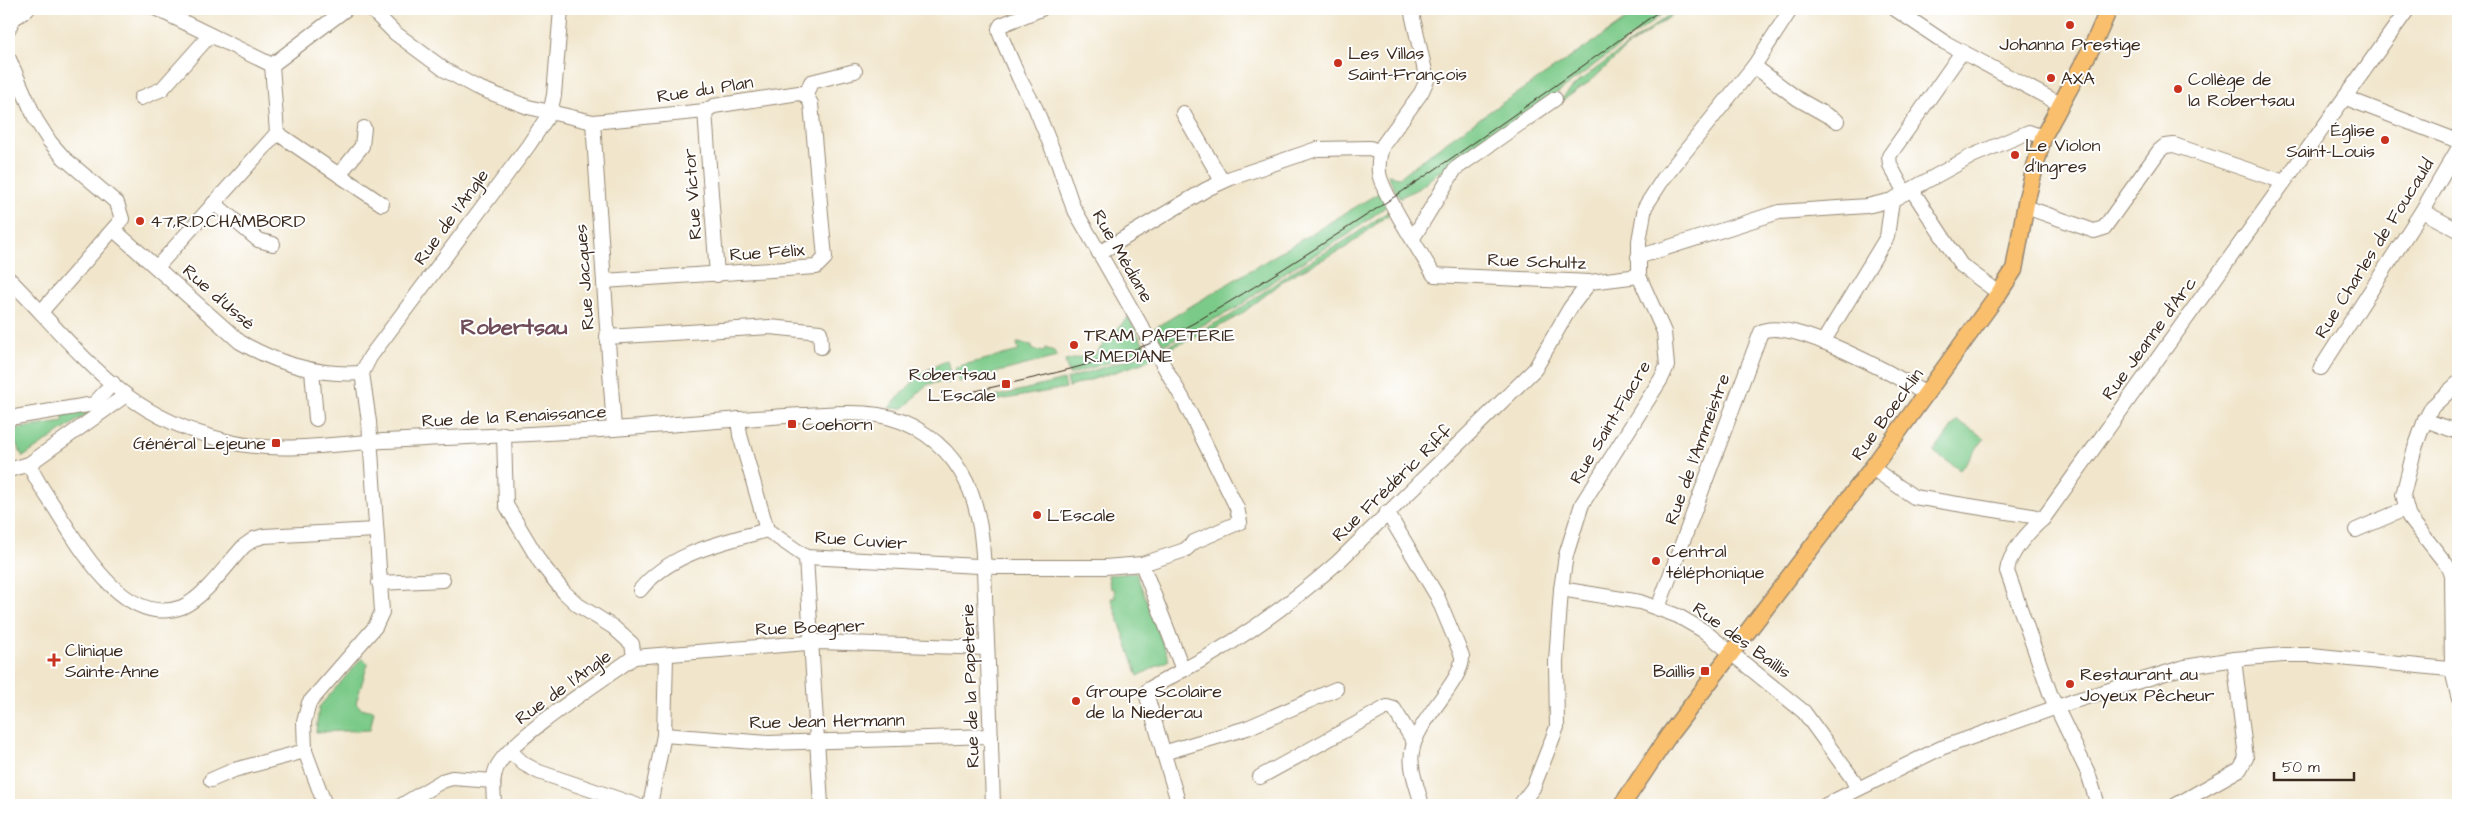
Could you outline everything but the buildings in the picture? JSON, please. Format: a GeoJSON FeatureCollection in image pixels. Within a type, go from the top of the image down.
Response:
{"type":"FeatureCollection","features":[{"type":"Feature","properties":{"kind":"main road","name":"Rue Boecklin"},"geometry":{"type":"LineString","coordinates":[[1622,805],[1669,735],[1872,468],[2014,270],[2026,207],[2043,137],[2109,9]]}},
{"type":"Feature","properties":{"kind":"street"},"geometry":{"type":"LineString","coordinates":[[9,28],[13,19],[28,9]]}},
{"type":"Feature","properties":{"kind":"street"},"geometry":{"type":"LineString","coordinates":[[157,9],[272,65]]}},
{"type":"Feature","properties":{"kind":"street"},"geometry":{"type":"LineString","coordinates":[[272,65],[346,9]]}},
{"type":"Feature","properties":{"kind":"street","name":"Rue du Plan"},"geometry":{"type":"LineString","coordinates":[[372,9],[395,32],[445,70],[484,90],[550,113],[593,122],[705,112],[714,106],[799,93],[806,95]]}},
{"type":"Feature","properties":{"kind":"street","name":"Rue de l'Angle"},"geometry":{"type":"LineString","coordinates":[[362,373],[370,357],[528,146],[550,113],[554,94],[562,9]]}},
{"type":"Feature","properties":{"kind":"street","name":"Rue Médiane"},"geometry":{"type":"LineString","coordinates":[[1041,9],[1005,23],[999,29],[1019,78],[1035,107],[1058,163],[1063,183],[1073,207],[1184,401],[1238,508],[1240,522]]}},
{"type":"Feature","properties":{"kind":"street"},"geometry":{"type":"LineString","coordinates":[[1411,9],[1427,80],[1421,93],[1380,152],[1379,173],[1384,188],[1413,238],[1455,169],[1555,99]]}},
{"type":"Feature","properties":{"kind":"street","name":"Rue Saint-Fiacre"},"geometry":{"type":"LineString","coordinates":[[1520,805],[1533,788],[1557,727],[1556,662],[1561,589],[1566,555],[1582,504],[1661,379],[1667,366],[1664,332],[1639,276],[1638,257],[1642,214],[1653,191],[1754,66],[1790,9]]}},
{"type":"Feature","properties":{"kind":"street"},"geometry":{"type":"LineString","coordinates":[[1895,9],[1962,52],[2060,104]]}},
{"type":"Feature","properties":{"kind":"street","name":"Rue Jeanne d'Arc"},"geometry":{"type":"LineString","coordinates":[[2056,707],[2007,571],[2008,564],[2346,98],[2408,9]]}},
{"type":"Feature","properties":{"kind":"street"},"geometry":{"type":"LineString","coordinates":[[141,98],[162,89],[210,35]]}},
{"type":"Feature","properties":{"kind":"street"},"geometry":{"type":"LineString","coordinates":[[1962,52],[1889,156],[1890,165],[1961,265],[1999,293]]}},
{"type":"Feature","properties":{"kind":"street"},"geometry":{"type":"LineString","coordinates":[[9,60],[36,120],[50,142],[64,158],[117,203],[122,219],[41,312]]}},
{"type":"Feature","properties":{"kind":"street"},"geometry":{"type":"LineString","coordinates":[[157,267],[277,133],[272,65]]}},
{"type":"Feature","properties":{"kind":"street"},"geometry":{"type":"LineString","coordinates":[[1754,66],[1798,98],[1836,121]]}},
{"type":"Feature","properties":{"kind":"street"},"geometry":{"type":"LineString","coordinates":[[806,95],[811,82],[855,71]]}},
{"type":"Feature","properties":{"kind":"street","name":"Rue Félix"},"geometry":{"type":"LineString","coordinates":[[604,280],[816,268],[824,258],[810,104],[806,95]]}},
{"type":"Feature","properties":{"kind":"street"},"geometry":{"type":"LineString","coordinates":[[2346,98],[2458,141]]}},
{"type":"Feature","properties":{"kind":"street","name":"Rue Victor"},"geometry":{"type":"LineString","coordinates":[[705,112],[717,275]]}},
{"type":"Feature","properties":{"kind":"street"},"geometry":{"type":"LineString","coordinates":[[1183,113],[1222,181]]}},
{"type":"Feature","properties":{"kind":"street","name":"Rue Jacques"},"geometry":{"type":"LineString","coordinates":[[593,122],[614,430]]}},
{"type":"Feature","properties":{"kind":"street"},"geometry":{"type":"LineString","coordinates":[[339,175],[362,146],[364,128]]}},
{"type":"Feature","properties":{"kind":"street"},"geometry":{"type":"LineString","coordinates":[[1638,257],[1779,212],[1867,206],[1892,200],[1972,156],[2029,132],[2043,137]]}},
{"type":"Feature","properties":{"kind":"street"},"geometry":{"type":"LineString","coordinates":[[277,133],[382,204]]}},
{"type":"Feature","properties":{"kind":"street"},"geometry":{"type":"LineString","coordinates":[[2026,207],[2094,231],[2104,228],[2155,157],[2165,146],[2174,145],[2284,182]]}},
{"type":"Feature","properties":{"kind":"street"},"geometry":{"type":"LineString","coordinates":[[1099,253],[1222,181],[1317,149],[1370,148],[1380,152]]}},
{"type":"Feature","properties":{"kind":"street","name":"Rue Charles de Foucauld"},"geometry":{"type":"LineString","coordinates":[[2320,368],[2422,210],[2458,149]]}},
{"type":"Feature","properties":{"kind":"street"},"geometry":{"type":"LineString","coordinates":[[1892,200],[1887,237],[1823,342],[1857,355],[1926,394]]}},
{"type":"Feature","properties":{"kind":"street"},"geometry":{"type":"LineString","coordinates":[[214,203],[258,240],[273,244]]}},
{"type":"Feature","properties":{"kind":"street"},"geometry":{"type":"LineString","coordinates":[[2422,210],[2458,230]]}},
{"type":"Feature","properties":{"kind":"street","name":"Rue d'Ussé"},"geometry":{"type":"LineString","coordinates":[[114,230],[240,342],[277,362],[312,370],[343,374],[362,373]]}},
{"type":"Feature","properties":{"kind":"street","name":"Rue Schultz"},"geometry":{"type":"LineString","coordinates":[[1413,238],[1434,276],[1590,282],[1639,276]]}},
{"type":"Feature","properties":{"kind":"street","name":"Rue de la Renaissance"},"geometry":{"type":"LineString","coordinates":[[9,279],[126,394],[150,411],[188,429],[228,442],[268,447],[614,430],[738,419],[864,413],[891,418],[919,430],[944,449],[962,472],[979,519],[983,566]]}},
{"type":"Feature","properties":{"kind":"street","name":"Rue Frédéric Riff"},"geometry":{"type":"LineString","coordinates":[[1163,753],[1146,693],[1149,689],[1250,632],[1304,592],[1338,562],[1534,369],[1570,308],[1590,282]]}},
{"type":"Feature","properties":{"kind":"street"},"geometry":{"type":"LineString","coordinates":[[607,337],[770,327],[820,332],[821,347]]}},
{"type":"Feature","properties":{"kind":"street","name":"Rue de l'Ammeistre"},"geometry":{"type":"LineString","coordinates":[[1658,608],[1761,332],[1771,328],[1823,342]]}},
{"type":"Feature","properties":{"kind":"street"},"geometry":{"type":"LineString","coordinates":[[312,370],[316,419]]}},
{"type":"Feature","properties":{"kind":"street"},"geometry":{"type":"LineString","coordinates":[[325,805],[305,751],[304,722],[309,703],[375,627],[382,612],[370,442],[362,373]]}},
{"type":"Feature","properties":{"kind":"street"},"geometry":{"type":"LineString","coordinates":[[9,418],[94,404],[113,383]]}},
{"type":"Feature","properties":{"kind":"street"},"geometry":{"type":"LineString","coordinates":[[2458,383],[2432,407],[2425,420],[2402,495],[2408,516],[2446,564],[2451,574],[2455,670],[2458,696]]}},
{"type":"Feature","properties":{"kind":"street"},"geometry":{"type":"LineString","coordinates":[[9,470],[29,464],[126,394]]}},
{"type":"Feature","properties":{"kind":"street"},"geometry":{"type":"LineString","coordinates":[[640,590],[650,578],[682,557],[704,548],[767,530],[739,430],[738,419]]}},
{"type":"Feature","properties":{"kind":"street"},"geometry":{"type":"LineString","coordinates":[[2425,420],[2458,432]]}},
{"type":"Feature","properties":{"kind":"street","name":"Rue de l'Angle"},"geometry":{"type":"LineString","coordinates":[[494,805],[493,781],[497,768],[510,751],[560,710],[634,657],[632,644],[613,627],[578,605],[564,592],[540,562],[506,505],[504,434]]}},
{"type":"Feature","properties":{"kind":"street"},"geometry":{"type":"LineString","coordinates":[[29,464],[92,564],[110,584],[125,596],[140,605],[152,608],[176,609],[190,603],[244,546],[254,539],[264,536],[375,530]]}},
{"type":"Feature","properties":{"kind":"street"},"geometry":{"type":"LineString","coordinates":[[1872,468],[1914,497],[2042,519]]}},
{"type":"Feature","properties":{"kind":"street"},"geometry":{"type":"LineString","coordinates":[[2356,530],[2405,509]]}},
{"type":"Feature","properties":{"kind":"street"},"geometry":{"type":"LineString","coordinates":[[1387,512],[1437,596],[1462,656],[1461,666],[1457,675],[1437,702],[1414,742],[1411,754],[1413,770],[1422,805]]}},
{"type":"Feature","properties":{"kind":"street","name":"Rue Cuvier"},"geometry":{"type":"LineString","coordinates":[[767,530],[806,557],[983,566],[1078,567],[1142,564],[1185,550],[1194,542],[1240,522]]}},
{"type":"Feature","properties":{"kind":"street"},"geometry":{"type":"LineString","coordinates":[[806,557],[821,805]]}},
{"type":"Feature","properties":{"kind":"street"},"geometry":{"type":"LineString","coordinates":[[1142,564],[1183,670]]}},
{"type":"Feature","properties":{"kind":"street","name":"Rue de la Papeterie"},"geometry":{"type":"LineString","coordinates":[[983,566],[993,805]]}},
{"type":"Feature","properties":{"kind":"street"},"geometry":{"type":"LineString","coordinates":[[379,583],[443,580]]}},
{"type":"Feature","properties":{"kind":"street","name":"Rue des Baillis"},"geometry":{"type":"LineString","coordinates":[[1561,589],[1623,598],[1658,608],[1692,624],[1731,652],[1804,712],[1858,788]]}},
{"type":"Feature","properties":{"kind":"street","name":"Rue Boegner"},"geometry":{"type":"LineString","coordinates":[[634,657],[666,656],[811,642],[987,648]]}},
{"type":"Feature","properties":{"kind":"street"},"geometry":{"type":"LineString","coordinates":[[1826,805],[1941,748],[2056,707],[2185,667],[2234,659],[2311,655],[2455,670]]}},
{"type":"Feature","properties":{"kind":"street"},"geometry":{"type":"LineString","coordinates":[[650,805],[664,735],[666,656]]}},
{"type":"Feature","properties":{"kind":"street"},"geometry":{"type":"LineString","coordinates":[[2176,805],[2240,769],[2246,758],[2234,659]]}},
{"type":"Feature","properties":{"kind":"street"},"geometry":{"type":"LineString","coordinates":[[1179,805],[1163,753],[1247,728],[1336,690]]}},
{"type":"Feature","properties":{"kind":"street"},"geometry":{"type":"LineString","coordinates":[[1260,777],[1387,707],[1394,710],[1414,742]]}},
{"type":"Feature","properties":{"kind":"street"},"geometry":{"type":"LineString","coordinates":[[2056,707],[2088,773],[2098,805]]}},
{"type":"Feature","properties":{"kind":"street","name":"Rue Jean Hermann"},"geometry":{"type":"LineString","coordinates":[[664,735],[758,742],[817,742],[991,736]]}},
{"type":"Feature","properties":{"kind":"street"},"geometry":{"type":"LineString","coordinates":[[211,780],[234,770],[305,751]]}},
{"type":"Feature","properties":{"kind":"street"},"geometry":{"type":"LineString","coordinates":[[510,751],[524,764],[539,772],[636,805]]}},
{"type":"Feature","properties":{"kind":"street"},"geometry":{"type":"LineString","coordinates":[[402,805],[442,781],[452,778],[493,781]]}},
{"type":"Feature","properties":{"kind":"green space"},"geometry":{"type":"Polygon","coordinates":[[[1641,9],[1669,9],[1553,96],[1449,164],[1445,171],[1438,172],[1421,187],[1399,198],[1388,175],[1400,177],[1489,112],[1641,9]]]}},
{"type":"Feature","properties":{"kind":"green space"},"geometry":{"type":"Polygon","coordinates":[[[1677,9],[1681,9],[1627,47],[1592,80],[1553,107],[1578,82],[1677,9]]]}},
{"type":"Feature","properties":{"kind":"green space"},"geometry":{"type":"Polygon","coordinates":[[[1382,191],[1389,204],[1348,235],[1287,271],[1237,308],[1163,345],[1153,329],[1382,191]]]}},
{"type":"Feature","properties":{"kind":"green space"},"geometry":{"type":"Polygon","coordinates":[[[1392,209],[1393,211],[1345,248],[1290,276],[1240,315],[1214,329],[1166,350],[1164,348],[1230,316],[1291,272],[1345,241],[1392,209]]]}},
{"type":"Feature","properties":{"kind":"green space"},"geometry":{"type":"Polygon","coordinates":[[[1128,317],[1147,350],[1069,375],[1065,361],[1095,354],[1128,317]]]}},
{"type":"Feature","properties":{"kind":"green space"},"geometry":{"type":"Polygon","coordinates":[[[1017,343],[1032,345],[1032,349],[1044,352],[1045,348],[1054,351],[1057,357],[959,382],[955,367],[1019,351],[1017,343]]]}},
{"type":"Feature","properties":{"kind":"green space"},"geometry":{"type":"Polygon","coordinates":[[[1148,353],[1152,358],[1142,363],[1069,387],[1067,379],[1148,353]]]}},
{"type":"Feature","properties":{"kind":"green space"},"geometry":{"type":"Polygon","coordinates":[[[947,360],[951,378],[949,383],[932,383],[922,389],[903,408],[889,408],[920,374],[947,360]]]}},
{"type":"Feature","properties":{"kind":"green space"},"geometry":{"type":"Polygon","coordinates":[[[1064,380],[1066,388],[983,403],[973,402],[1064,380]]]}},
{"type":"Feature","properties":{"kind":"green space"},"geometry":{"type":"Polygon","coordinates":[[[96,408],[23,457],[9,430],[63,422],[63,415],[96,408]]]}},
{"type":"Feature","properties":{"kind":"green space"},"geometry":{"type":"Polygon","coordinates":[[[1957,420],[1985,438],[1960,470],[1934,452],[1957,420]]]}},
{"type":"Feature","properties":{"kind":"green space"},"geometry":{"type":"Polygon","coordinates":[[[1136,573],[1169,660],[1138,676],[1111,598],[1115,598],[1114,589],[1110,588],[1108,575],[1136,573]]]}},
{"type":"Feature","properties":{"kind":"green space"},"geometry":{"type":"Polygon","coordinates":[[[362,658],[368,663],[356,703],[361,708],[374,711],[370,730],[316,732],[319,707],[362,658]]]}},
{"type":"Feature","properties":{"kind":"tram line"},"geometry":{"type":"LineString","coordinates":[[971,392],[1113,357],[1168,336],[1194,323],[1314,249],[1432,172],[1662,9]]}},
{"type":"Feature","properties":{"kind":"place","name":"Johanna Prestige"},"geometry":{"type":"Point","coordinates":[2070,25]}},
{"type":"Feature","properties":{"kind":"place","name":"Les Villas Saint-François"},"geometry":{"type":"Point","coordinates":[1338,63]}},
{"type":"Feature","properties":{"kind":"place","name":"AXA"},"geometry":{"type":"Point","coordinates":[2051,78]}},
{"type":"Feature","properties":{"kind":"place","name":"Collège de la Robertsau"},"geometry":{"type":"Point","coordinates":[2178,89]}},
{"type":"Feature","properties":{"kind":"place","name":"Église Saint-Louis"},"geometry":{"type":"Point","coordinates":[2385,140]}},
{"type":"Feature","properties":{"kind":"place","name":"Le Violon d'Ingres"},"geometry":{"type":"Point","coordinates":[2015,155]}},
{"type":"Feature","properties":{"kind":"place","name":"47,R.D.CHAMBORD"},"geometry":{"type":"Point","coordinates":[140,221]}},
{"type":"Feature","properties":{"kind":"place","name":"TRAM PAPETERIE R.MEDIANE"},"geometry":{"type":"Point","coordinates":[1074,345]}},
{"type":"Feature","properties":{"kind":"place","name":"Robertsau L'Escale"},"geometry":{"type":"Point","coordinates":[1006,384]}},
{"type":"Feature","properties":{"kind":"place","name":"Coehorn"},"geometry":{"type":"Point","coordinates":[792,424]}},
{"type":"Feature","properties":{"kind":"place","name":"Général Lejeune"},"geometry":{"type":"Point","coordinates":[276,443]}},
{"type":"Feature","properties":{"kind":"place","name":"L’Escale"},"geometry":{"type":"Point","coordinates":[1037,515]}},
{"type":"Feature","properties":{"kind":"place","name":"Central téléphonique"},"geometry":{"type":"Point","coordinates":[1656,561]}},
{"type":"Feature","properties":{"kind":"place","name":"Clinique Sainte-Anne"},"geometry":{"type":"Point","coordinates":[54,660]}},
{"type":"Feature","properties":{"kind":"place","name":"Baillis"},"geometry":{"type":"Point","coordinates":[1705,671]}},
{"type":"Feature","properties":{"kind":"place","name":"Restaurant au Joyeux Pêcheur"},"geometry":{"type":"Point","coordinates":[2070,684]}},
{"type":"Feature","properties":{"kind":"place","name":"Groupe Scolaire de la Niederau"},"geometry":{"type":"Point","coordinates":[1076,701]}},
{"type":"Feature","properties":{"kind":"district","name":"Robertsau"},"geometry":{"type":"Point","coordinates":[514,326]}}]}
